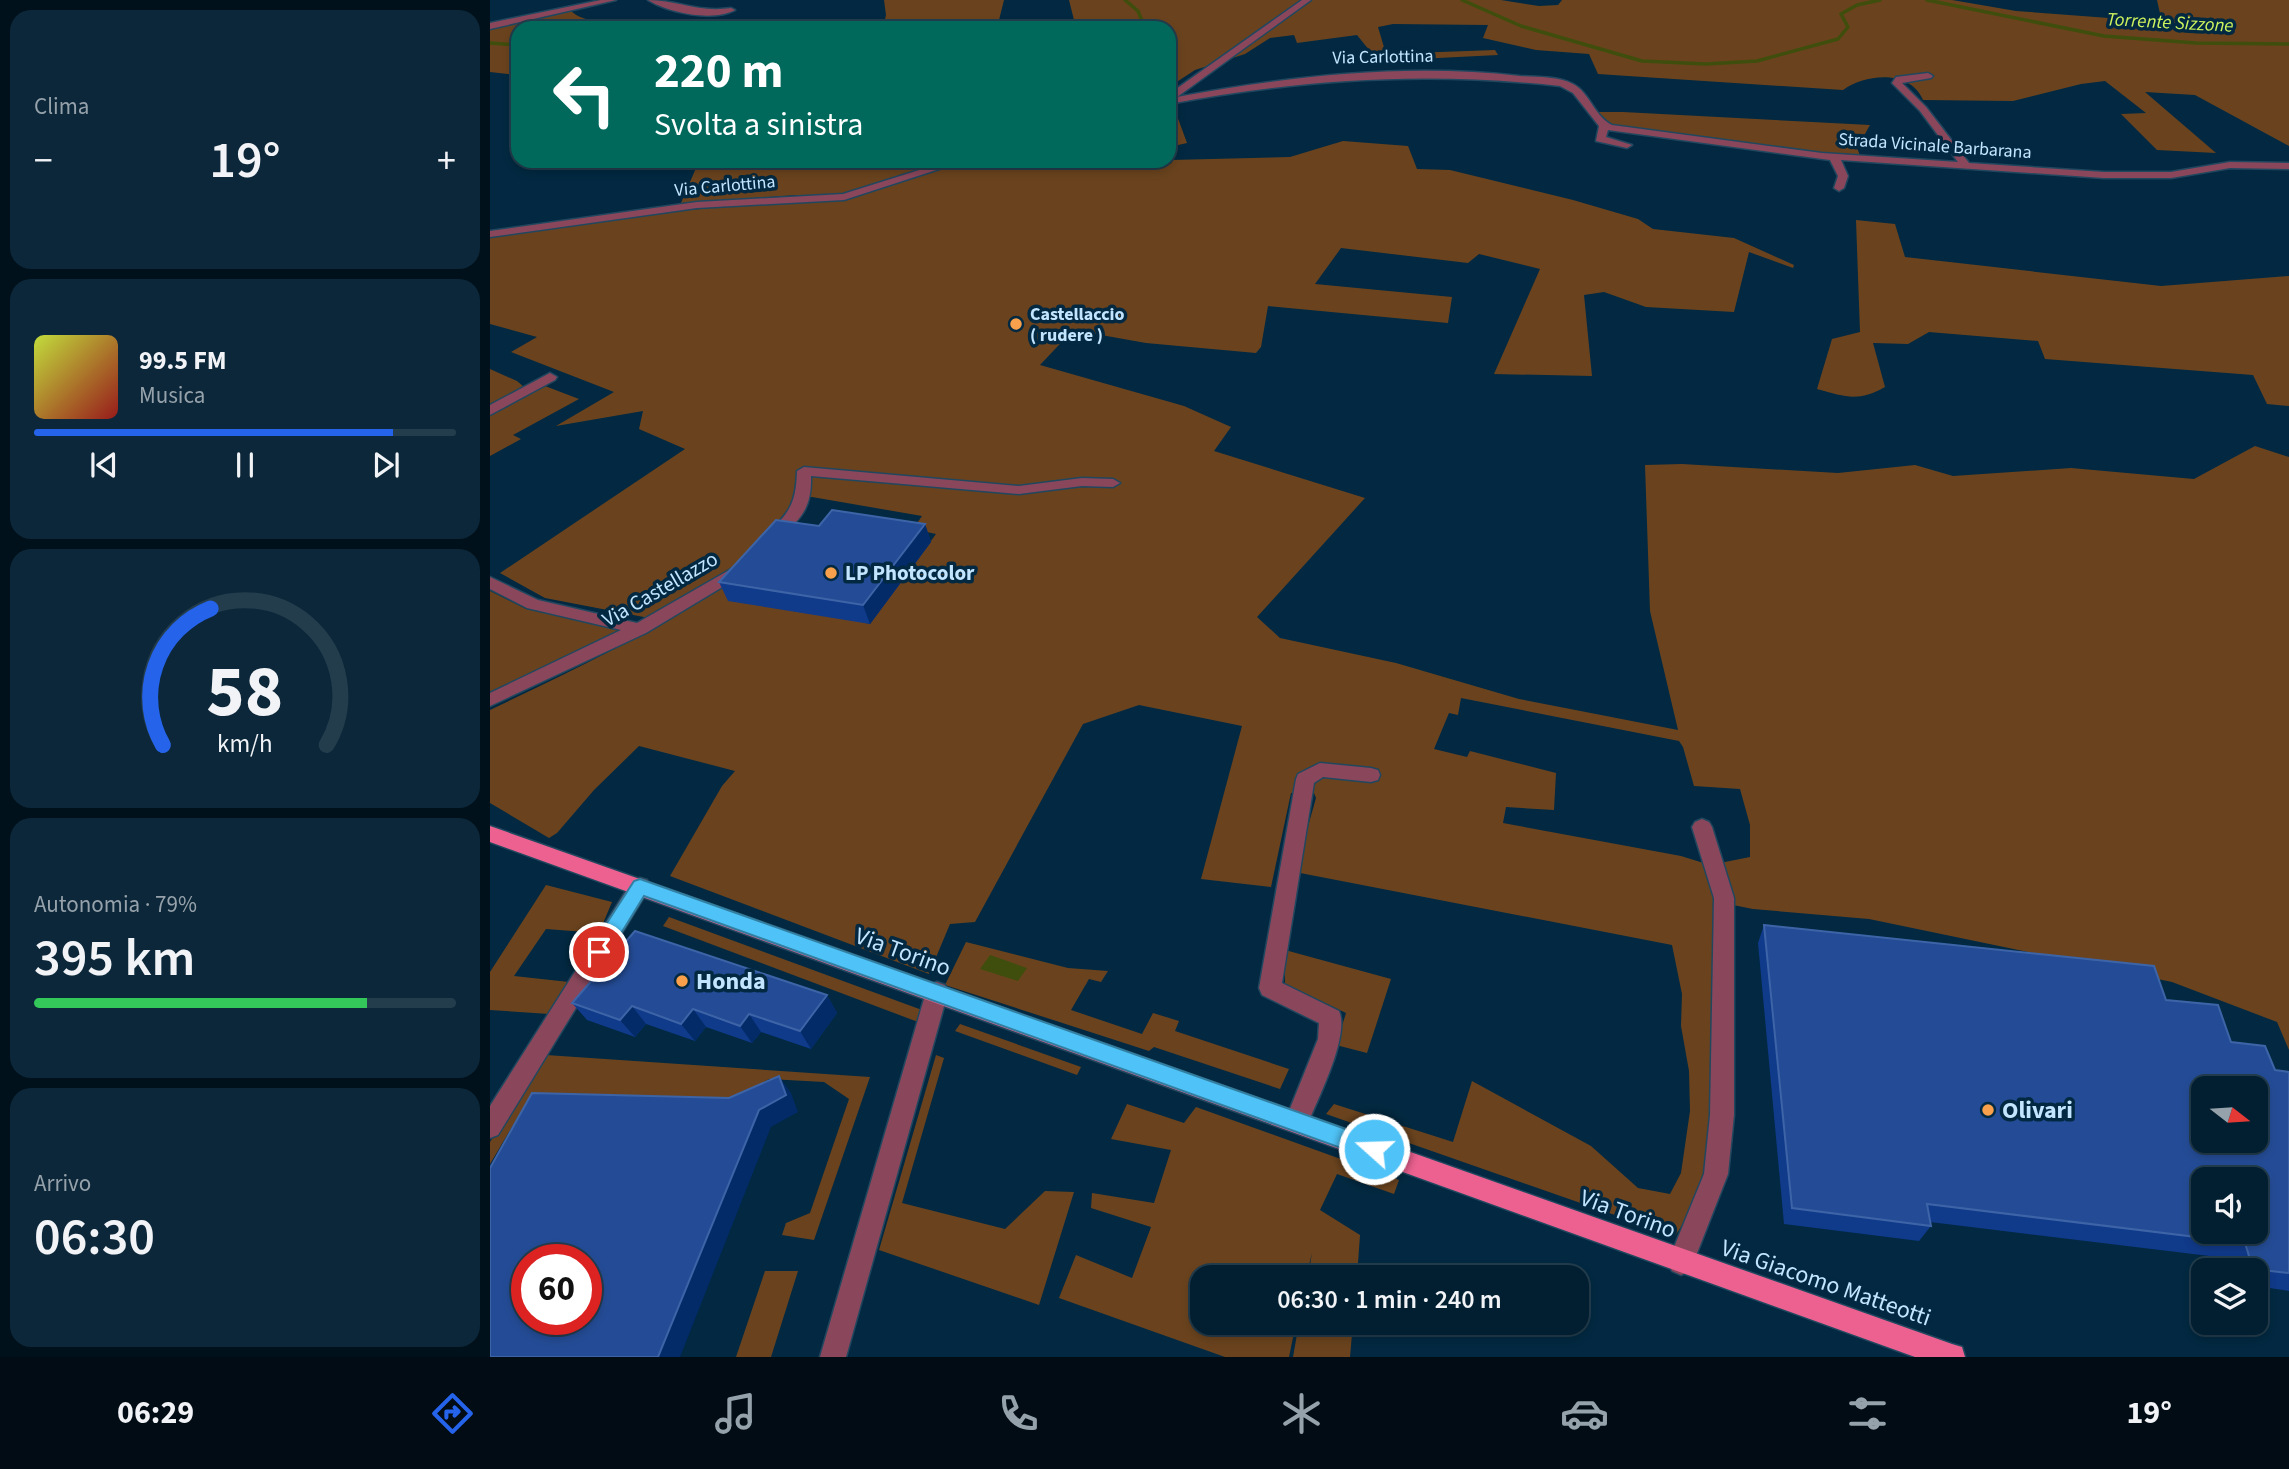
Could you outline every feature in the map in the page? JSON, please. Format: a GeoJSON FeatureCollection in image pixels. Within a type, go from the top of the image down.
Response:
{"type":"FeatureCollection","features":[{"type":"Feature","properties":{"kind":"main road","name":"Via Torino"},"geometry":{"type":"LineString","coordinates":[[490,834],[1297,1121],[1681,1262]]}},
{"type":"Feature","properties":{"kind":"main road","name":"Via Giacomo Matteotti"},"geometry":{"type":"LineString","coordinates":[[1681,1262],[1952,1357]]}},
{"type":"Feature","properties":{"kind":"street"},"geometry":{"type":"LineString","coordinates":[[513,21],[612,0]]}},
{"type":"Feature","properties":{"kind":"street"},"geometry":{"type":"LineString","coordinates":[[652,0],[692,13],[730,10]]}},
{"type":"Feature","properties":{"kind":"street"},"geometry":{"type":"LineString","coordinates":[[1176,95],[1307,0]]}},
{"type":"Feature","properties":{"kind":"street"},"geometry":{"type":"LineString","coordinates":[[490,26],[511,22]]}},
{"type":"Feature","properties":{"kind":"street","name":"Via Carlottina"},"geometry":{"type":"LineString","coordinates":[[1176,99],[1323,76],[1438,73],[1562,83],[1578,90],[1595,119],[1604,126]]}},
{"type":"Feature","properties":{"kind":"street"},"geometry":{"type":"LineString","coordinates":[[1928,76],[1899,79],[1897,83],[1923,109],[1965,164]]}},
{"type":"Feature","properties":{"kind":"street"},"geometry":{"type":"LineString","coordinates":[[1604,126],[1600,139],[1627,145]]}},
{"type":"Feature","properties":{"kind":"street","name":"Strada Vicinale Barbarana"},"geometry":{"type":"LineString","coordinates":[[1604,126],[1625,131],[1834,156],[2057,172],[2145,176],[2171,175],[2230,165],[2289,166]]}},
{"type":"Feature","properties":{"kind":"street"},"geometry":{"type":"LineString","coordinates":[[1834,156],[1843,176],[1839,188]]}},
{"type":"Feature","properties":{"kind":"street","name":"Via Carlottina"},"geometry":{"type":"LineString","coordinates":[[490,234],[697,205],[844,197],[937,168]]}},
{"type":"Feature","properties":{"kind":"street"},"geometry":{"type":"LineString","coordinates":[[490,411],[550,377]]}},
{"type":"Feature","properties":{"kind":"street","name":"Via Castellazzo"},"geometry":{"type":"LineString","coordinates":[[490,700],[640,629],[700,596],[754,556],[796,515],[804,490],[804,471],[1019,490],[1082,482],[1113,483]]}},
{"type":"Feature","properties":{"kind":"street"},"geometry":{"type":"LineString","coordinates":[[490,582],[533,604],[640,629]]}},
{"type":"Feature","properties":{"kind":"street"},"geometry":{"type":"LineString","coordinates":[[1297,1121],[1329,1039],[1331,1018],[1270,988],[1300,801],[1305,779],[1320,770],[1371,775]]}},
{"type":"Feature","properties":{"kind":"street","name":"Via Torino"},"geometry":{"type":"LineString","coordinates":[[1681,1262],[1716,1174],[1722,1115],[1724,898],[1702,827]]}},
{"type":"Feature","properties":{"kind":"street"},"geometry":{"type":"LineString","coordinates":[[490,1127],[640,886]]}},
{"type":"Feature","properties":{"kind":"street"},"geometry":{"type":"LineString","coordinates":[[833,1357],[937,992]]}},
{"type":"Feature","properties":{"kind":"shaded area"},"geometry":{"type":"Polygon","coordinates":[[[884,0],[1004,0],[999,21],[885,21],[884,0]]]}},
{"type":"Feature","properties":{"kind":"shaded area"},"geometry":{"type":"Polygon","coordinates":[[[1069,0],[1501,0],[1539,6],[1558,5],[1562,0],[1952,0],[2016,11],[2122,19],[2163,27],[2157,0],[2289,0],[2289,146],[2195,95],[2145,92],[2216,153],[2157,150],[2121,114],[2146,113],[2105,81],[2081,84],[2013,101],[1923,100],[1917,90],[1908,83],[1886,77],[1863,80],[1843,90],[1598,74],[1589,54],[1536,50],[1483,38],[1488,25],[1393,24],[1378,27],[1386,54],[1495,50],[1498,55],[1378,61],[1357,35],[1297,43],[1294,35],[1270,38],[1245,54],[1195,70],[1176,82],[1176,21],[1074,21],[1069,0]]]}},
{"type":"Feature","properties":{"kind":"shaded area"},"geometry":{"type":"Polygon","coordinates":[[[571,11],[591,21],[523,21],[571,11]]]}},
{"type":"Feature","properties":{"kind":"shaded area"},"geometry":{"type":"Polygon","coordinates":[[[511,24],[511,74],[490,72],[490,28],[511,24]]]}},
{"type":"Feature","properties":{"kind":"shaded area"},"geometry":{"type":"Polygon","coordinates":[[[1589,112],[1870,125],[1857,148],[1861,158],[1610,128],[1589,112]]]}},
{"type":"Feature","properties":{"kind":"shaded area"},"geometry":{"type":"Polygon","coordinates":[[[1176,113],[1187,143],[1176,145],[1176,113]]]}},
{"type":"Feature","properties":{"kind":"shaded area"},"geometry":{"type":"Polygon","coordinates":[[[1343,141],[1408,146],[1417,169],[1450,170],[1573,200],[1638,219],[1653,229],[1734,238],[1794,265],[1793,268],[1749,252],[1734,312],[1646,307],[1604,292],[1584,295],[1592,376],[1494,374],[1540,269],[1479,254],[1468,263],[1341,248],[1315,284],[1452,297],[1448,323],[1268,306],[1261,347],[1256,353],[1146,343],[1073,330],[1040,365],[1184,406],[1231,427],[1214,451],[1365,498],[1257,617],[1280,638],[1396,663],[1519,699],[1678,730],[1650,611],[1645,465],[1682,464],[1838,473],[1915,465],[1953,476],[2071,468],[2194,479],[2255,446],[2289,457],[2289,1050],[2277,1022],[2172,982],[1869,919],[1753,909],[1723,903],[1707,1171],[1696,1204],[1675,1236],[1326,1114],[1334,1104],[1453,1142],[1472,1081],[1591,1146],[1638,1188],[1670,1194],[1681,1173],[1690,1111],[1689,1071],[1681,1026],[1682,994],[1672,945],[1295,872],[1316,798],[1314,793],[1291,793],[1271,887],[1201,879],[1242,726],[1139,705],[1083,724],[975,922],[950,924],[929,974],[670,876],[722,786],[735,771],[639,746],[594,790],[557,833],[549,838],[490,803],[490,710],[637,637],[722,587],[870,624],[936,534],[913,529],[922,516],[812,497],[801,498],[732,568],[693,595],[649,618],[545,598],[500,573],[685,449],[639,429],[643,411],[556,426],[614,392],[511,352],[537,337],[490,324],[490,237],[690,210],[775,202],[833,201],[942,168],[1148,169],[1176,168],[1176,160],[1290,157],[1343,141]],[[1461,698],[1458,715],[1449,713],[1434,749],[1467,757],[1470,751],[1556,773],[1554,810],[1506,807],[1503,823],[1681,856],[1710,865],[1750,857],[1750,825],[1740,789],[1694,786],[1679,741],[1461,698]]]}},
{"type":"Feature","properties":{"kind":"shaded area"},"geometry":{"type":"Polygon","coordinates":[[[696,168],[933,168],[845,195],[797,195],[681,203],[696,168]]]}},
{"type":"Feature","properties":{"kind":"shaded area"},"geometry":{"type":"Polygon","coordinates":[[[1856,220],[1895,224],[1905,257],[2161,286],[2289,276],[2289,406],[2267,404],[2253,375],[2045,359],[2038,341],[1929,332],[1908,344],[1873,343],[1885,387],[1876,392],[1852,397],[1817,389],[1832,339],[1860,332],[1856,220]]]}},
{"type":"Feature","properties":{"kind":"shaded area"},"geometry":{"type":"Polygon","coordinates":[[[490,369],[517,381],[524,387],[490,406],[490,369]]]}},
{"type":"Feature","properties":{"kind":"shaded area"},"geometry":{"type":"Polygon","coordinates":[[[545,386],[579,399],[513,435],[521,439],[490,456],[490,415],[545,386]]]}},
{"type":"Feature","properties":{"kind":"shaded area"},"geometry":{"type":"Polygon","coordinates":[[[490,591],[526,609],[613,628],[622,633],[490,693],[490,591]]]}},
{"type":"Feature","properties":{"kind":"shaded area"},"geometry":{"type":"Polygon","coordinates":[[[546,885],[612,902],[599,933],[546,929],[514,976],[569,982],[549,1014],[490,1010],[490,972],[546,885]]]}},
{"type":"Feature","properties":{"kind":"shaded area"},"geometry":{"type":"Polygon","coordinates":[[[669,917],[922,1010],[918,1022],[663,926],[669,917]]]}},
{"type":"Feature","properties":{"kind":"shaded area"},"geometry":{"type":"Polygon","coordinates":[[[966,942],[1068,968],[1108,971],[1101,982],[1089,979],[1071,1010],[1142,1034],[1153,1013],[1179,1021],[1175,1031],[1289,1069],[1280,1089],[1154,1047],[1149,1051],[945,985],[966,942]]]}},
{"type":"Feature","properties":{"kind":"shaded area"},"geometry":{"type":"Polygon","coordinates":[[[1285,950],[1391,979],[1367,1053],[1336,1045],[1346,1013],[1285,984],[1285,950]]]}},
{"type":"Feature","properties":{"kind":"shaded area"},"geometry":{"type":"Polygon","coordinates":[[[990,955],[1027,968],[1018,981],[980,969],[990,955]]]}},
{"type":"Feature","properties":{"kind":"shaded area"},"geometry":{"type":"Polygon","coordinates":[[[960,1024],[1081,1067],[1077,1075],[955,1031],[960,1024]]]}},
{"type":"Feature","properties":{"kind":"shaded area"},"geometry":{"type":"Polygon","coordinates":[[[546,1055],[870,1077],[814,1240],[782,1235],[786,1223],[810,1213],[849,1099],[824,1082],[769,1079],[735,1099],[531,1095],[490,1164],[490,1142],[546,1055]]]}},
{"type":"Feature","properties":{"kind":"shaded area"},"geometry":{"type":"Polygon","coordinates":[[[936,1055],[944,1058],[902,1203],[1005,1229],[1045,1191],[1074,1192],[1039,1305],[879,1250],[936,1055]]]}},
{"type":"Feature","properties":{"kind":"shaded area"},"geometry":{"type":"Polygon","coordinates":[[[1127,1104],[1184,1123],[1196,1107],[1399,1180],[1394,1194],[1337,1174],[1320,1210],[1360,1235],[1358,1265],[1310,1265],[1312,1253],[1309,1265],[1190,1265],[1190,1335],[1294,1335],[1289,1357],[1225,1357],[1059,1298],[1076,1255],[1132,1278],[1151,1227],[1091,1208],[1092,1193],[1154,1203],[1171,1150],[1111,1139],[1127,1104]]]}},
{"type":"Feature","properties":{"kind":"shaded area"},"geometry":{"type":"Polygon","coordinates":[[[765,1271],[798,1271],[771,1357],[736,1357],[765,1271]]]}},
{"type":"Feature","properties":{"kind":"shaded area"},"geometry":{"type":"Polygon","coordinates":[[[1297,1335],[1352,1335],[1350,1357],[1293,1357],[1297,1335]]]}},
{"type":"Feature","properties":{"kind":"building","name":"LP Photocolor"},"geometry":{"type":"Polygon","coordinates":[[[832,510],[925,524],[863,605],[719,582],[776,520],[819,526],[832,510]]]}},
{"type":"Feature","properties":{"kind":"building","name":"Olivari"},"geometry":{"type":"Polygon","coordinates":[[[1764,925],[2154,966],[2166,1000],[2218,1005],[2231,1042],[2265,1046],[2275,1070],[2289,1072],[2289,1273],[2268,1271],[2268,1258],[2250,1258],[2245,1244],[2268,1244],[2268,1167],[2191,1167],[2191,1236],[1927,1204],[1931,1226],[1792,1208],[1764,925]]]}},
{"type":"Feature","properties":{"kind":"building","name":"Honda"},"geometry":{"type":"Polygon","coordinates":[[[635,931],[827,995],[800,1031],[749,1014],[740,1026],[693,1009],[681,1024],[632,1006],[620,1020],[572,1003],[635,931]]]}},
{"type":"Feature","properties":{"kind":"building"},"geometry":{"type":"Polygon","coordinates":[[[779,1076],[786,1095],[759,1110],[658,1357],[490,1357],[490,1168],[532,1093],[729,1098],[779,1076]]]}},
{"type":"Feature","properties":{"kind":"waterway","name":"Torrente Sizzone"},"geometry":{"type":"LineString","coordinates":[[1125,0],[1138,11],[1142,21]]}},
{"type":"Feature","properties":{"kind":"waterway","name":"Torrente Sizzone"},"geometry":{"type":"LineString","coordinates":[[1462,0],[1521,26],[1642,61],[1706,64],[1757,61],[1838,39],[1848,27],[1841,14],[1857,5],[1880,0]]}},
{"type":"Feature","properties":{"kind":"waterway","name":"Torrente Sizzone"},"geometry":{"type":"LineString","coordinates":[[1927,0],[2104,36],[2196,43],[2289,44]]}},
{"type":"Feature","properties":{"kind":"waterway","name":"Torrente Sizzone"},"geometry":{"type":"LineString","coordinates":[[490,43],[511,44]]}},
{"type":"Feature","properties":{"kind":"place","name":"Castellaccio ( rudere )"},"geometry":{"type":"Point","coordinates":[1016,324]}},
{"type":"Feature","properties":{"kind":"place","name":"LP Photocolor"},"geometry":{"type":"Point","coordinates":[831,573]}},
{"type":"Feature","properties":{"kind":"place","name":"Honda"},"geometry":{"type":"Point","coordinates":[682,981]}},
{"type":"Feature","properties":{"kind":"place","name":"Olivari"},"geometry":{"type":"Point","coordinates":[1988,1110]}},
{"type":"Feature","properties":{"kind":"route"},"geometry":{"type":"LineString","coordinates":[[599,952],[640,886],[1374,1149]]}}]}
